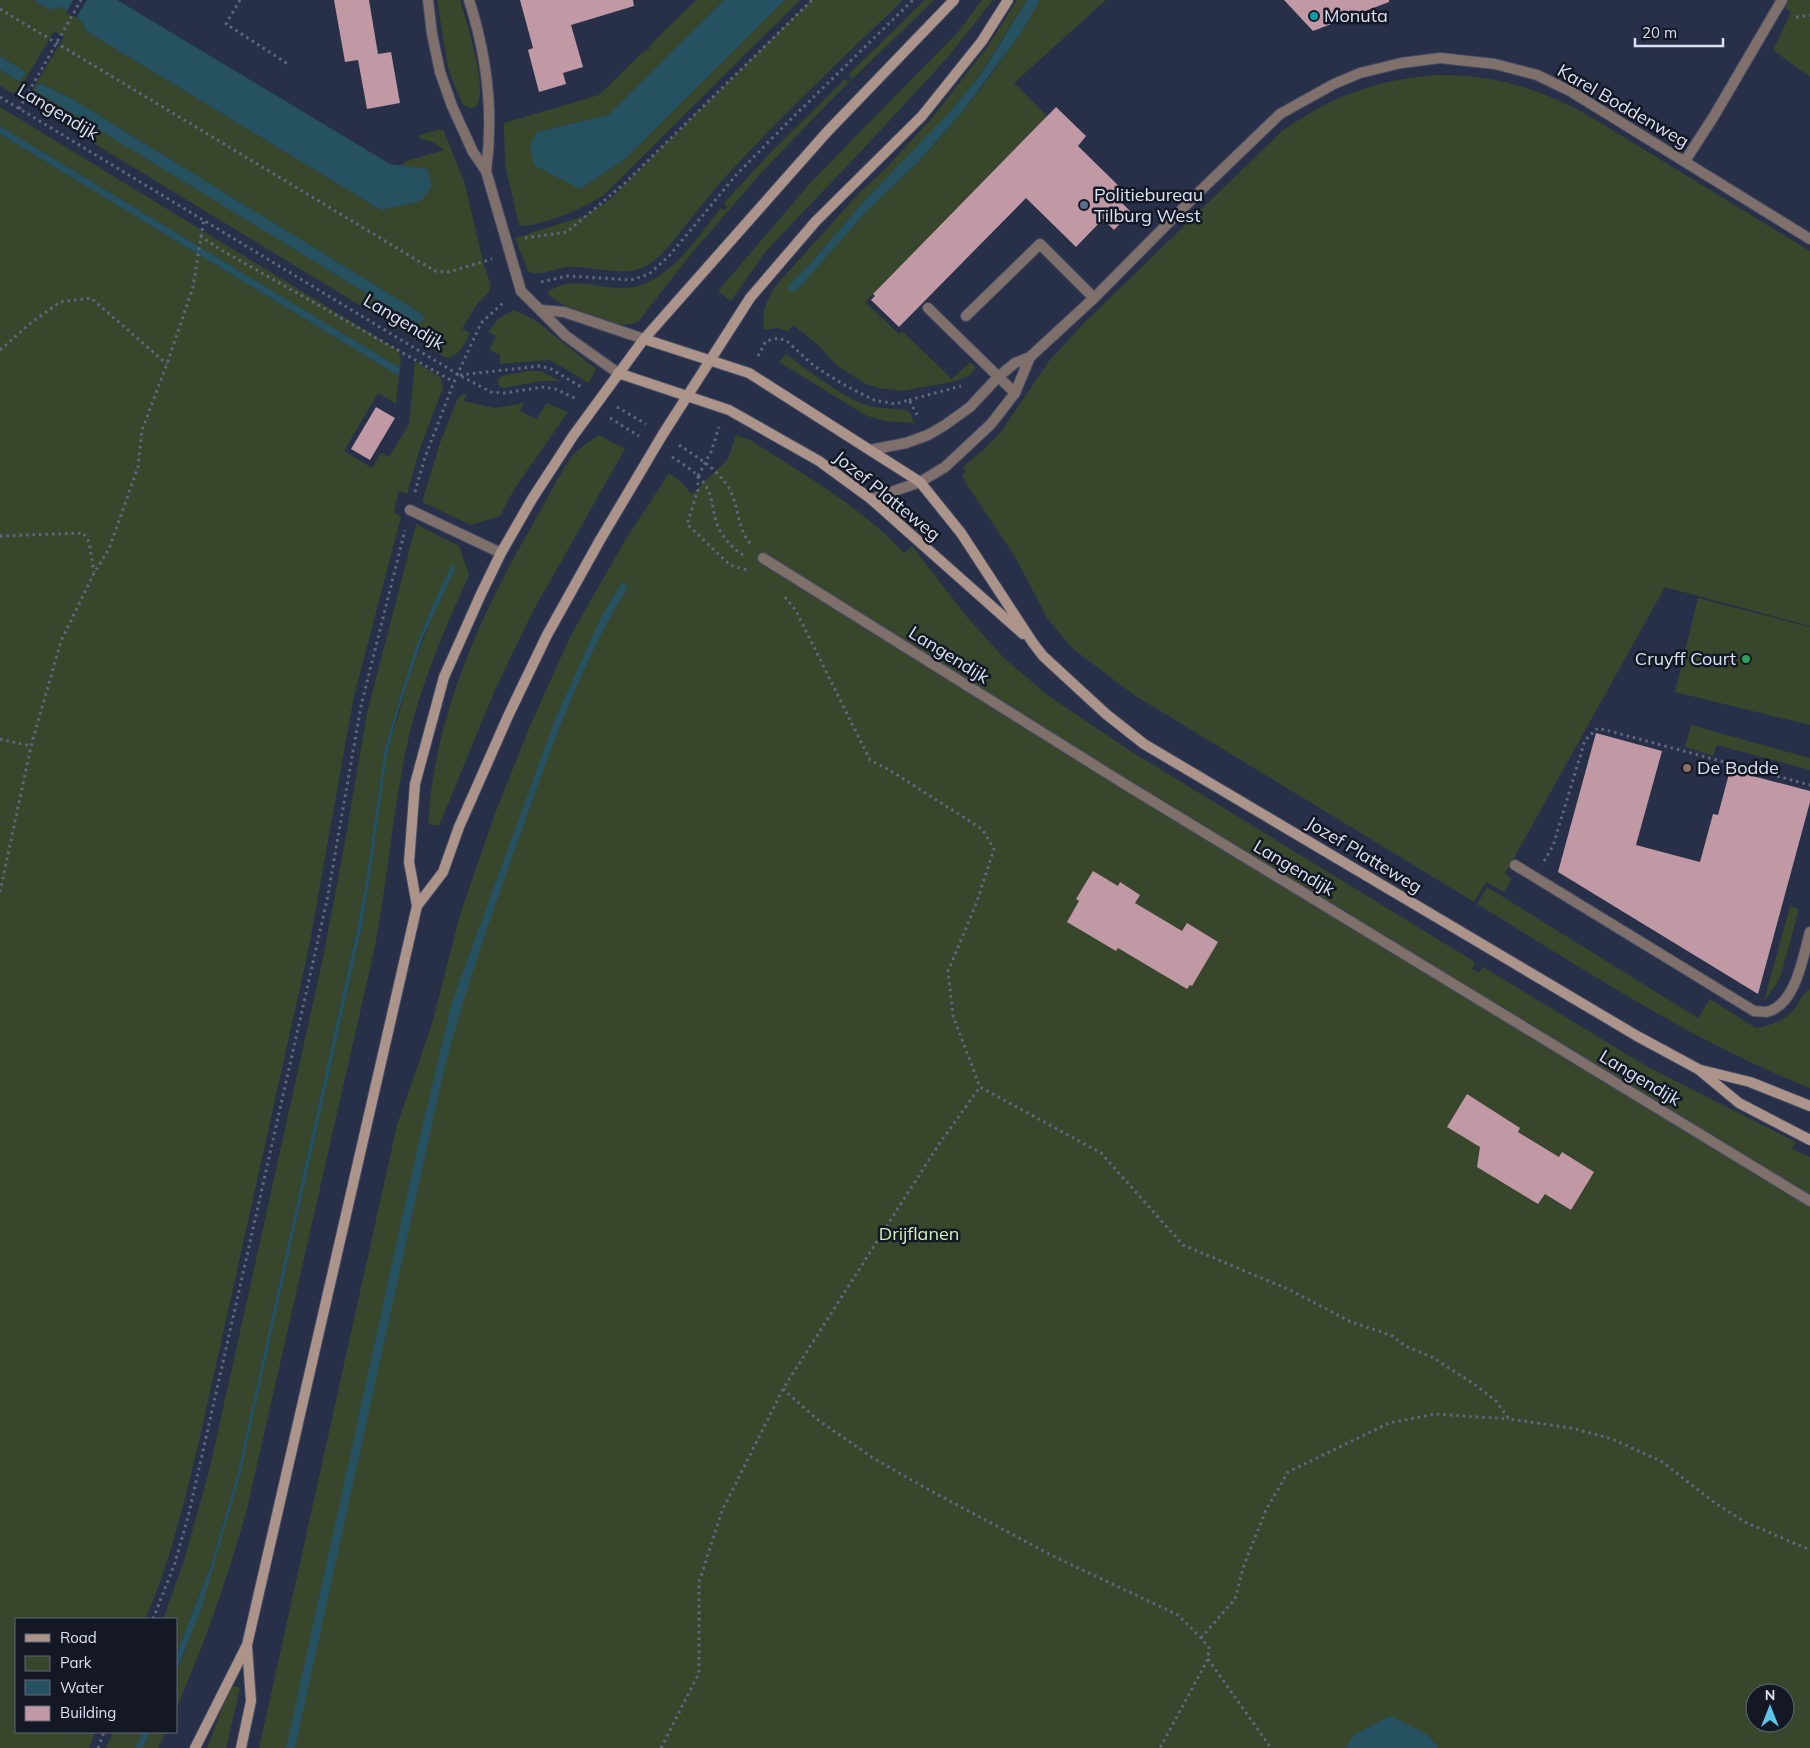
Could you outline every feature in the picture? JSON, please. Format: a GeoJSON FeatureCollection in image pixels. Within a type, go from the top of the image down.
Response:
{"type":"FeatureCollection","features":[{"type":"Feature","properties":{"kind":"main road"},"geometry":{"type":"LineString","coordinates":[[418,906],[409,862],[415,784],[444,677],[480,594],[532,499],[600,398],[644,339],[827,132],[954,0]]}},
{"type":"Feature","properties":{"kind":"main road"},"geometry":{"type":"LineString","coordinates":[[195,1748],[246,1645],[418,906],[443,872],[459,827],[509,714],[547,635],[600,540],[663,434],[750,298],[816,221],[922,116],[982,41],[1008,0]]}},
{"type":"Feature","properties":{"kind":"main road","name":"Jozef Platteweg"},"geometry":{"type":"LineString","coordinates":[[644,339],[749,373],[920,482],[961,533],[1043,656],[1106,714],[1144,744],[1637,1036],[1698,1069],[1738,1103],[1810,1140]]}},
{"type":"Feature","properties":{"kind":"main road","name":"Jozef Platteweg"},"geometry":{"type":"LineString","coordinates":[[618,373],[729,410],[819,461],[871,499],[1033,643]]}},
{"type":"Feature","properties":{"kind":"main road","name":"Jozef Platteweg"},"geometry":{"type":"LineString","coordinates":[[1698,1069],[1750,1082],[1810,1106]]}},
{"type":"Feature","properties":{"kind":"main road"},"geometry":{"type":"LineString","coordinates":[[241,1748],[251,1700],[246,1645]]}},
{"type":"Feature","properties":{"kind":"street"},"geometry":{"type":"LineString","coordinates":[[428,0],[432,34],[440,72],[452,106],[473,152],[486,171],[521,291],[566,336],[618,373]]}},
{"type":"Feature","properties":{"kind":"street"},"geometry":{"type":"LineString","coordinates":[[469,0],[485,60],[490,142],[486,171]]}},
{"type":"Feature","properties":{"kind":"street"},"geometry":{"type":"LineString","coordinates":[[1685,161],[1714,116],[1782,0]]}},
{"type":"Feature","properties":{"kind":"street","name":"Karel Boddenweg"},"geometry":{"type":"LineString","coordinates":[[870,450],[906,443],[928,435],[970,407],[998,377],[1015,363],[1030,357],[1094,298],[1199,192],[1280,114],[1334,84],[1360,73],[1401,63],[1440,58],[1495,64],[1537,76],[1570,91],[1810,239]]}},
{"type":"Feature","properties":{"kind":"street"},"geometry":{"type":"LineString","coordinates":[[966,316],[1040,244],[1094,298]]}},
{"type":"Feature","properties":{"kind":"street"},"geometry":{"type":"LineString","coordinates":[[928,308],[1015,393]]}},
{"type":"Feature","properties":{"kind":"street"},"geometry":{"type":"LineString","coordinates":[[540,310],[564,312],[644,339]]}},
{"type":"Feature","properties":{"kind":"street","name":"Karel Boddenweg"},"geometry":{"type":"LineString","coordinates":[[871,499],[920,482],[945,467],[991,424],[1015,393],[1030,357]]}},
{"type":"Feature","properties":{"kind":"street"},"geometry":{"type":"LineString","coordinates":[[410,510],[501,553]]}},
{"type":"Feature","properties":{"kind":"street","name":"Langendijk"},"geometry":{"type":"LineString","coordinates":[[763,558],[1123,783],[1810,1201]]}},
{"type":"Feature","properties":{"kind":"street"},"geometry":{"type":"LineString","coordinates":[[1515,865],[1754,1011],[1767,1012],[1781,1004],[1796,984],[1805,967],[1810,932]]}},
{"type":"Feature","properties":{"kind":"path"},"geometry":{"type":"LineString","coordinates":[[19,108],[81,0]]}},
{"type":"Feature","properties":{"kind":"path"},"geometry":{"type":"LineString","coordinates":[[240,0],[226,24],[288,64]]}},
{"type":"Feature","properties":{"kind":"path"},"geometry":{"type":"LineString","coordinates":[[506,240],[567,232],[625,183],[812,0]]}},
{"type":"Feature","properties":{"kind":"path"},"geometry":{"type":"LineString","coordinates":[[153,1618],[175,1563],[194,1494],[328,900],[360,706],[424,460],[454,382],[459,375],[481,323],[500,304],[521,291],[543,281],[568,276],[631,280],[649,274],[669,256],[743,168],[913,0]]}},
{"type":"Feature","properties":{"kind":"path"},"geometry":{"type":"LineString","coordinates":[[0,9],[435,271],[449,272],[466,269],[509,252]]}},
{"type":"Feature","properties":{"kind":"path","name":"Langendijk"},"geometry":{"type":"LineString","coordinates":[[0,97],[459,375]]}},
{"type":"Feature","properties":{"kind":"path"},"geometry":{"type":"LineString","coordinates":[[0,892],[31,746],[61,641],[94,573],[109,549],[138,466],[142,430],[168,364],[193,287],[204,219]]}},
{"type":"Feature","properties":{"kind":"path"},"geometry":{"type":"LineString","coordinates":[[200,236],[223,251],[454,382]]}},
{"type":"Feature","properties":{"kind":"path"},"geometry":{"type":"LineString","coordinates":[[0,350],[32,322],[60,302],[91,298],[168,364]]}},
{"type":"Feature","properties":{"kind":"path"},"geometry":{"type":"LineString","coordinates":[[749,373],[766,341],[779,338],[788,342],[814,366],[846,386],[874,400],[895,404],[962,386]]}},
{"type":"Feature","properties":{"kind":"path"},"geometry":{"type":"LineString","coordinates":[[459,375],[540,366],[551,369],[663,434],[720,475],[731,492],[743,535],[763,558]]}},
{"type":"Feature","properties":{"kind":"path"},"geometry":{"type":"LineString","coordinates":[[909,400],[928,435]]}},
{"type":"Feature","properties":{"kind":"path"},"geometry":{"type":"LineString","coordinates":[[749,570],[730,565],[687,524],[698,490],[698,476],[707,488],[716,522],[724,537],[734,549],[744,556],[763,558]]}},
{"type":"Feature","properties":{"kind":"path"},"geometry":{"type":"LineString","coordinates":[[0,536],[83,533],[89,542],[94,573]]}},
{"type":"Feature","properties":{"kind":"path"},"geometry":{"type":"LineString","coordinates":[[784,597],[796,611],[870,760],[892,770],[982,829],[994,849],[976,904],[948,971],[953,1016],[980,1087],[1101,1153],[1183,1245],[1290,1290],[1351,1322],[1393,1336],[1405,1346],[1432,1357],[1474,1384],[1496,1401],[1509,1419]]}},
{"type":"Feature","properties":{"kind":"path"},"geometry":{"type":"LineString","coordinates":[[1534,877],[1553,846],[1586,740],[1598,728],[1810,785]]}},
{"type":"Feature","properties":{"kind":"path"},"geometry":{"type":"LineString","coordinates":[[0,739],[31,746]]}},
{"type":"Feature","properties":{"kind":"path"},"geometry":{"type":"LineString","coordinates":[[661,1748],[699,1673],[699,1582],[722,1511],[783,1389],[939,1144],[980,1087]]}},
{"type":"Feature","properties":{"kind":"path"},"geometry":{"type":"LineString","coordinates":[[783,1389],[818,1420],[873,1458],[1053,1556],[1178,1615],[1209,1648],[1208,1659],[1160,1748]]}},
{"type":"Feature","properties":{"kind":"path"},"geometry":{"type":"LineString","coordinates":[[1201,1638],[1235,1599],[1244,1565],[1266,1510],[1288,1472],[1389,1423],[1435,1414],[1509,1419],[1572,1428],[1620,1443],[1661,1461],[1715,1503],[1745,1522],[1810,1550]]}},
{"type":"Feature","properties":{"kind":"path"},"geometry":{"type":"LineString","coordinates":[[1208,1659],[1272,1748]]}},
{"type":"Feature","properties":{"kind":"path"},"geometry":{"type":"LineString","coordinates":[[98,1748],[104,1733]]}},
{"type":"Feature","properties":{"kind":"green space"},"geometry":{"type":"Polygon","coordinates":[[[0,0],[34,0],[50,10],[62,7],[81,19],[86,31],[381,210],[432,186],[428,169],[400,166],[406,161],[444,150],[433,142],[420,139],[419,135],[443,129],[464,181],[484,265],[491,285],[489,292],[477,304],[462,329],[470,333],[464,345],[452,356],[447,358],[443,356],[31,105],[30,94],[64,37],[54,31],[23,84],[21,92],[12,93],[0,86],[0,70],[20,82],[26,72],[0,56],[0,0]],[[40,83],[35,90],[374,298],[417,323],[422,322],[422,314],[74,100],[40,83]]]}},
{"type":"Feature","properties":{"kind":"green space"},"geometry":{"type":"Polygon","coordinates":[[[437,0],[460,0],[473,44],[480,85],[479,100],[474,108],[463,105],[453,82],[448,67],[437,0]]]}},
{"type":"Feature","properties":{"kind":"green space"},"geometry":{"type":"Polygon","coordinates":[[[696,0],[724,0],[608,115],[537,132],[580,189],[625,159],[785,0],[800,0],[605,194],[586,205],[552,220],[519,226],[505,164],[504,123],[599,95],[644,51],[650,49],[649,46],[696,0]]]}},
{"type":"Feature","properties":{"kind":"green space"},"geometry":{"type":"Polygon","coordinates":[[[811,0],[903,0],[771,129],[717,186],[667,248],[652,262],[637,270],[617,272],[578,267],[568,267],[541,273],[528,271],[515,238],[584,216],[608,201],[811,0]]]}},
{"type":"Feature","properties":{"kind":"green space"},"geometry":{"type":"Polygon","coordinates":[[[925,0],[934,0],[835,96],[761,173],[691,254],[638,322],[617,324],[605,322],[579,313],[548,295],[548,292],[558,286],[569,284],[579,283],[612,288],[634,287],[661,275],[683,255],[721,208],[725,210],[727,207],[724,203],[772,151],[845,79],[848,82],[852,79],[848,75],[925,0]]]}},
{"type":"Feature","properties":{"kind":"green space"},"geometry":{"type":"Polygon","coordinates":[[[982,0],[993,0],[948,57],[766,251],[731,301],[718,291],[811,182],[958,32],[982,0]]]}},
{"type":"Feature","properties":{"kind":"green space"},"geometry":{"type":"Polygon","coordinates":[[[1017,0],[1027,0],[977,79],[944,119],[865,200],[809,265],[790,284],[798,289],[855,223],[932,147],[989,76],[1016,39],[1040,0],[1106,0],[1014,83],[1047,116],[865,302],[899,334],[902,331],[952,379],[970,362],[976,368],[970,375],[956,381],[902,391],[878,388],[866,384],[836,365],[817,344],[793,325],[788,331],[777,328],[764,330],[764,311],[778,283],[859,193],[885,169],[932,118],[988,46],[1017,0]]]}},
{"type":"Feature","properties":{"kind":"green space"},"geometry":{"type":"Polygon","coordinates":[[[1773,0],[1810,0],[1810,77],[1773,50],[1791,12],[1773,0]]]}},
{"type":"Feature","properties":{"kind":"green space"},"geometry":{"type":"Polygon","coordinates":[[[1434,75],[1456,75],[1496,80],[1553,98],[1591,117],[1810,251],[1810,626],[1665,587],[1505,874],[1512,879],[1504,892],[1486,882],[1474,902],[1134,695],[1081,655],[1068,644],[1047,618],[1014,555],[962,475],[966,472],[963,467],[1000,433],[1049,361],[1083,324],[1282,131],[1318,108],[1354,92],[1392,81],[1434,75]]]}},
{"type":"Feature","properties":{"kind":"green space"},"geometry":{"type":"Polygon","coordinates":[[[0,107],[398,350],[401,359],[400,368],[0,126],[0,107]]]}},
{"type":"Feature","properties":{"kind":"green space"},"geometry":{"type":"Polygon","coordinates":[[[0,134],[399,376],[396,404],[378,393],[344,451],[372,468],[381,453],[389,457],[409,424],[415,361],[441,378],[443,388],[420,448],[407,494],[399,491],[394,512],[401,517],[354,696],[309,947],[200,1437],[177,1530],[145,1618],[15,1618],[15,1733],[95,1733],[89,1748],[0,1748],[0,134]]]}},
{"type":"Feature","properties":{"kind":"green space"},"geometry":{"type":"Polygon","coordinates":[[[514,310],[535,320],[596,369],[589,383],[550,360],[500,364],[500,355],[489,350],[496,336],[488,332],[499,318],[514,310]]]}},
{"type":"Feature","properties":{"kind":"green space"},"geometry":{"type":"Polygon","coordinates":[[[786,354],[849,397],[870,406],[908,411],[914,423],[885,421],[867,416],[779,362],[786,354]]]}},
{"type":"Feature","properties":{"kind":"green space"},"geometry":{"type":"Polygon","coordinates":[[[527,371],[541,371],[560,381],[542,381],[503,388],[499,386],[498,379],[501,376],[527,371]]]}},
{"type":"Feature","properties":{"kind":"green space"},"geometry":{"type":"Polygon","coordinates":[[[467,393],[464,401],[495,408],[524,403],[520,411],[536,419],[547,403],[568,412],[515,488],[500,516],[471,525],[422,502],[440,443],[457,400],[461,395],[467,393]]]}},
{"type":"Feature","properties":{"kind":"green space"},"geometry":{"type":"Polygon","coordinates":[[[599,435],[625,449],[533,611],[494,692],[439,826],[428,824],[432,784],[450,705],[479,629],[514,557],[567,463],[578,450],[599,435]]]}},
{"type":"Feature","properties":{"kind":"green space","name":"Drijflanen"},"geometry":{"type":"Polygon","coordinates":[[[736,435],[752,441],[851,506],[888,536],[904,553],[912,546],[967,617],[1004,658],[1046,694],[1129,750],[1475,962],[1472,969],[1479,973],[1483,967],[1648,1067],[1796,1142],[1792,1149],[1810,1157],[1810,1748],[259,1748],[397,1125],[431,1027],[460,915],[494,816],[530,726],[569,639],[626,539],[669,473],[678,479],[692,494],[728,459],[736,435]]]}},
{"type":"Feature","properties":{"kind":"green space"},"geometry":{"type":"Polygon","coordinates":[[[416,524],[459,546],[469,575],[443,634],[414,715],[403,763],[374,951],[247,1509],[215,1610],[178,1704],[178,1668],[185,1652],[240,1476],[362,926],[387,754],[410,674],[452,565],[433,604],[414,651],[385,747],[358,924],[237,1475],[211,1565],[178,1650],[178,1618],[163,1618],[184,1561],[210,1467],[323,958],[367,713],[416,524]]]}},
{"type":"Feature","properties":{"kind":"green space","name":"Cruyff Court"},"geometry":{"type":"Polygon","coordinates":[[[1698,598],[1810,627],[1810,725],[1675,692],[1698,598]]]}},
{"type":"Feature","properties":{"kind":"green space"},"geometry":{"type":"Polygon","coordinates":[[[1691,725],[1810,758],[1810,770],[1717,745],[1713,756],[1685,747],[1691,725]]]}},
{"type":"Feature","properties":{"kind":"green space"},"geometry":{"type":"Polygon","coordinates":[[[1487,887],[1698,1018],[1710,999],[1756,1028],[1777,1022],[1787,1016],[1810,989],[1810,1088],[1723,1049],[1681,1027],[1598,979],[1477,904],[1487,887]]]}},
{"type":"Feature","properties":{"kind":"green space"},"geometry":{"type":"Polygon","coordinates":[[[1790,906],[1799,909],[1781,975],[1764,1001],[1790,906]]]}},
{"type":"Feature","properties":{"kind":"green space"},"geometry":{"type":"Polygon","coordinates":[[[231,1685],[240,1688],[226,1748],[207,1748],[231,1685]]]}},
{"type":"Feature","properties":{"kind":"green space"},"geometry":{"type":"Polygon","coordinates":[[[113,1733],[142,1733],[135,1748],[106,1748],[113,1733]]]}},
{"type":"Feature","properties":{"kind":"green space"},"geometry":{"type":"Polygon","coordinates":[[[150,1733],[166,1733],[158,1748],[143,1748],[150,1733]]]}},
{"type":"Feature","properties":{"kind":"water"},"geometry":{"type":"Polygon","coordinates":[[[34,0],[117,0],[390,164],[428,169],[432,186],[421,201],[381,210],[86,31],[77,16],[71,12],[62,7],[50,10],[34,0]]]}},
{"type":"Feature","properties":{"kind":"water"},"geometry":{"type":"Polygon","coordinates":[[[724,0],[785,0],[625,159],[580,189],[534,165],[530,145],[537,132],[608,115],[724,0]]]}},
{"type":"Feature","properties":{"kind":"water"},"geometry":{"type":"Polygon","coordinates":[[[1027,0],[1040,0],[1021,33],[962,112],[920,160],[864,214],[798,289],[789,291],[788,287],[790,284],[809,265],[865,200],[950,112],[981,74],[1027,0]]]}},
{"type":"Feature","properties":{"kind":"water"},"geometry":{"type":"Polygon","coordinates":[[[0,56],[26,72],[20,82],[0,70],[0,56]]]}},
{"type":"Feature","properties":{"kind":"water"},"geometry":{"type":"Polygon","coordinates":[[[40,83],[74,100],[422,314],[424,319],[417,323],[374,298],[34,90],[40,83]]]}},
{"type":"Feature","properties":{"kind":"water"},"geometry":{"type":"Polygon","coordinates":[[[0,126],[400,368],[399,376],[0,134],[0,126]]]}},
{"type":"Feature","properties":{"kind":"water"},"geometry":{"type":"Polygon","coordinates":[[[452,564],[456,567],[423,637],[398,712],[387,755],[362,926],[240,1476],[201,1609],[178,1668],[178,1650],[211,1565],[237,1475],[358,924],[385,747],[414,651],[452,564]]]}},
{"type":"Feature","properties":{"kind":"water"},"geometry":{"type":"Polygon","coordinates":[[[622,582],[628,587],[581,676],[544,769],[490,921],[452,1040],[295,1748],[286,1748],[419,1141],[452,1002],[556,717],[602,615],[622,582]]]}},
{"type":"Feature","properties":{"kind":"water"},"geometry":{"type":"Polygon","coordinates":[[[1390,1716],[1428,1735],[1438,1748],[1346,1748],[1354,1735],[1390,1716]]]}},
{"type":"Feature","properties":{"kind":"water"},"geometry":{"type":"Polygon","coordinates":[[[142,1733],[150,1733],[143,1748],[135,1748],[142,1733]]]}},
{"type":"Feature","properties":{"kind":"pier"},"geometry":{"type":"Polygon","coordinates":[[[73,0],[87,0],[76,18],[66,13],[73,0]]]}},
{"type":"Feature","properties":{"kind":"building"},"geometry":{"type":"Polygon","coordinates":[[[334,0],[369,0],[378,54],[391,52],[400,103],[367,109],[358,60],[345,62],[334,0]]]}},
{"type":"Feature","properties":{"kind":"building"},"geometry":{"type":"Polygon","coordinates":[[[520,0],[633,0],[634,6],[571,25],[583,67],[563,73],[566,84],[539,92],[528,50],[533,48],[520,0]]]}},
{"type":"Feature","properties":{"kind":"building","name":"Monuta"},"geometry":{"type":"Polygon","coordinates":[[[1284,0],[1389,0],[1389,2],[1313,31],[1284,0]]]}},
{"type":"Feature","properties":{"kind":"building"},"geometry":{"type":"Polygon","coordinates":[[[1056,107],[1086,136],[1078,146],[1127,194],[1120,201],[1131,212],[1114,230],[1103,219],[1076,247],[1026,198],[899,327],[871,300],[875,296],[873,294],[1056,107]]]}},
{"type":"Feature","properties":{"kind":"building"},"geometry":{"type":"Polygon","coordinates":[[[376,407],[395,418],[370,460],[351,449],[376,407]]]}},
{"type":"Feature","properties":{"kind":"building"},"geometry":{"type":"Polygon","coordinates":[[[1596,733],[1662,751],[1636,845],[1700,862],[1713,814],[1718,815],[1730,770],[1810,791],[1810,802],[1758,994],[1558,872],[1596,733]]]}},
{"type":"Feature","properties":{"kind":"building"},"geometry":{"type":"Polygon","coordinates":[[[1093,871],[1118,886],[1120,882],[1140,895],[1135,903],[1182,931],[1187,923],[1218,942],[1192,986],[1190,985],[1187,989],[1118,948],[1116,951],[1067,922],[1079,901],[1076,899],[1093,871]]]}},
{"type":"Feature","properties":{"kind":"building"},"geometry":{"type":"Polygon","coordinates":[[[1467,1094],[1520,1128],[1518,1132],[1559,1157],[1562,1152],[1594,1172],[1571,1210],[1545,1194],[1538,1204],[1477,1167],[1480,1147],[1447,1127],[1467,1094]]]}},
{"type":"Feature","properties":{"kind":"place","name":"Monuta"},"geometry":{"type":"Point","coordinates":[1314,16]}},
{"type":"Feature","properties":{"kind":"place","name":"Politiebureau Tilburg West"},"geometry":{"type":"Point","coordinates":[1084,205]}},
{"type":"Feature","properties":{"kind":"place","name":"Cruyff Court"},"geometry":{"type":"Point","coordinates":[1746,659]}},
{"type":"Feature","properties":{"kind":"place","name":"De Bodde"},"geometry":{"type":"Point","coordinates":[1687,768]}}]}
